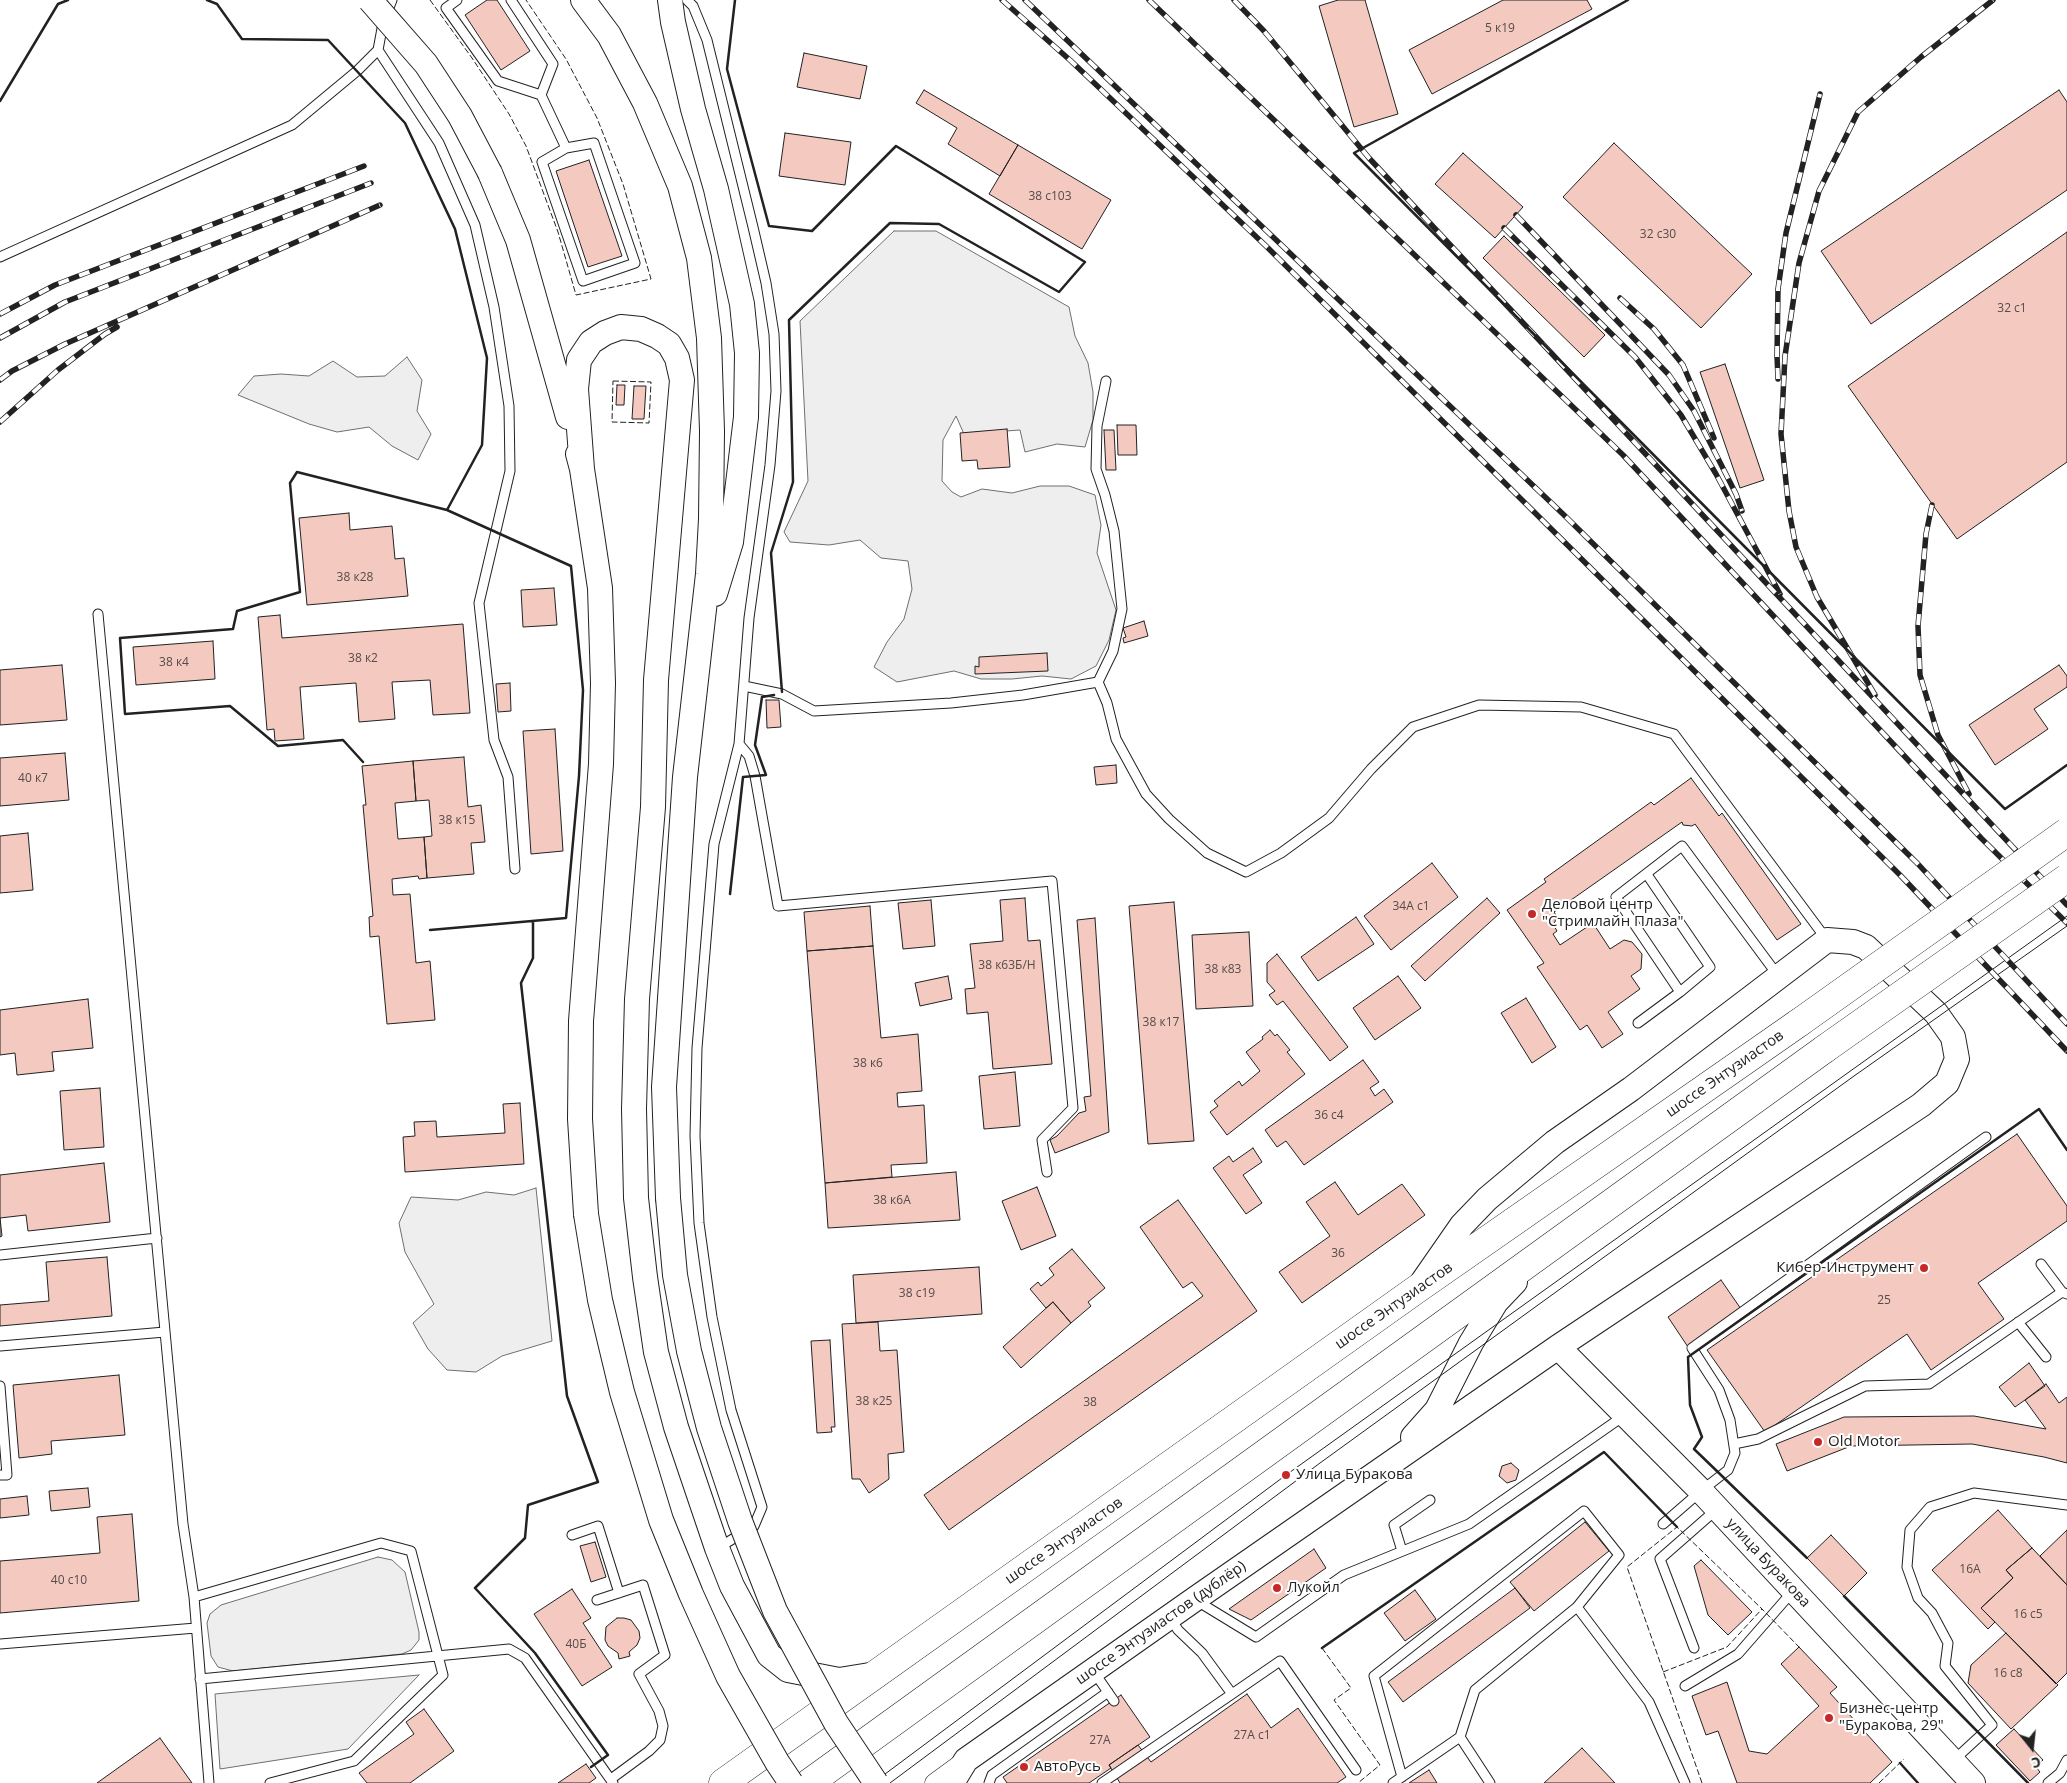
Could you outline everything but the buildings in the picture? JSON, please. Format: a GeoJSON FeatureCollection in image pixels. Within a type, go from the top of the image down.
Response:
{"type":"FeatureCollection","features":[{"type":"Feature","properties":{"kind":"main road"},"geometry":{"type":"LineString","coordinates":[[370,0],[426,64],[460,116],[490,173],[518,240],[582,469]]}},
{"type":"Feature","properties":{"kind":"main road"},"geometry":{"type":"LineString","coordinates":[[583,0],[609,35],[645,103],[680,186],[699,258],[709,338],[712,431],[708,574],[685,777],[664,1086],[668,1198],[674,1275],[689,1351],[709,1428],[740,1521],[776,1611],[836,1723],[876,1783]]}},
{"type":"Feature","properties":{"kind":"main road"},"geometry":{"type":"LineString","coordinates":[[670,0],[693,110],[716,189],[742,304],[747,353],[746,417],[732,542],[699,644]]}},
{"type":"Feature","properties":{"kind":"main road"},"geometry":{"type":"LineString","coordinates":[[791,1783],[728,1676],[691,1594],[661,1520],[622,1392],[600,1300],[586,1214],[580,1119],[581,1021],[601,764],[603,683],[600,588],[582,469],[576,389],[579,360],[591,342],[604,333],[621,327],[641,329],[669,344],[677,358],[682,380],[656,680],[653,807],[637,999],[636,1198],[656,1352],[676,1427],[717,1548],[732,1586],[769,1655],[788,1670],[839,1680],[876,1674]]}},
{"type":"Feature","properties":{"kind":"main road"},"geometry":{"type":"LineString","coordinates":[[637,999],[685,777]]}},
{"type":"Feature","properties":{"kind":"main road","name":"шоссе Энтузиастов"},"geometry":{"type":"LineString","coordinates":[[723,1783],[1417,1289],[1800,1022],[2067,832]]}},
{"type":"Feature","properties":{"kind":"main road"},"geometry":{"type":"LineString","coordinates":[[809,1783],[1826,1048],[2067,878]]}},
{"type":"Feature","properties":{"kind":"main road"},"geometry":{"type":"LineString","coordinates":[[1389,1464],[1558,1347],[1921,1105],[1946,1083],[1957,1059],[1953,1037],[1936,1013],[1866,947],[1852,942],[1827,940],[1631,1089],[1555,1142],[1487,1199],[1457,1232],[1417,1289]]}},
{"type":"Feature","properties":{"kind":"main road"},"geometry":{"type":"LineString","coordinates":[[1389,1464],[1437,1410],[1471,1343],[1496,1302],[1543,1253]]}},
{"type":"Feature","properties":{"kind":"main road","name":"улица Буракова"},"geometry":{"type":"LineString","coordinates":[[1558,1347],[1700,1491],[1973,1783]]}},
{"type":"Feature","properties":{"kind":"main road","name":"шоссе Энтузиастов (дублёр)"},"geometry":{"type":"LineString","coordinates":[[966,1760],[1389,1464]]}},
{"type":"Feature","properties":{"kind":"main road"},"geometry":{"type":"LineString","coordinates":[[952,1783],[966,1760]]}},
{"type":"Feature","properties":{"kind":"street","name":"шоссе Энтузиастов (дублёр)"},"geometry":{"type":"LineString","coordinates":[[934,1783],[966,1760]]}},
{"type":"Feature","properties":{"kind":"lane"},"geometry":{"type":"LineString","coordinates":[[0,257],[292,125],[357,72],[378,50],[383,23],[392,0]]}},
{"type":"Feature","properties":{"kind":"lane"},"geometry":{"type":"LineString","coordinates":[[457,0],[446,8],[498,81],[541,95]]}},
{"type":"Feature","properties":{"kind":"lane"},"geometry":{"type":"LineString","coordinates":[[511,0],[553,64],[541,95],[566,148]]}},
{"type":"Feature","properties":{"kind":"lane"},"geometry":{"type":"LineString","coordinates":[[687,0],[694,6],[707,40],[766,283],[774,334],[776,391],[770,465],[749,618],[739,744],[714,844],[697,1048],[694,1136],[699,1223],[712,1317],[731,1410],[762,1507],[754,1526],[717,1548]]}},
{"type":"Feature","properties":{"kind":"lane"},"geometry":{"type":"LineString","coordinates":[[378,50],[439,143],[475,225],[494,307],[509,406],[510,471],[479,603],[494,740],[508,777],[515,869]]}},
{"type":"Feature","properties":{"kind":"lane"},"geometry":{"type":"LineString","coordinates":[[594,143],[635,263],[583,281],[542,162],[566,148],[594,143]]}},
{"type":"Feature","properties":{"kind":"lane"},"geometry":{"type":"LineString","coordinates":[[1106,381],[1097,426],[1096,469],[1106,495],[1114,530],[1122,609],[1113,651],[1098,682],[1107,703],[1116,739],[1146,794],[1169,819],[1207,853],[1246,872],[1281,853],[1329,818],[1371,769],[1413,727],[1479,705],[1581,707],[1674,734],[1827,940]]}},
{"type":"Feature","properties":{"kind":"lane"},"geometry":{"type":"LineString","coordinates":[[98,614],[183,1524],[194,1597],[208,1783]]}},
{"type":"Feature","properties":{"kind":"lane"},"geometry":{"type":"LineString","coordinates":[[744,686],[782,694],[814,711],[1024,696],[1098,682]]}},
{"type":"Feature","properties":{"kind":"lane"},"geometry":{"type":"LineString","coordinates":[[739,744],[749,756],[755,776],[778,906],[1052,881],[1073,1108],[1042,1140],[1047,1172]]}},
{"type":"Feature","properties":{"kind":"lane"},"geometry":{"type":"LineString","coordinates":[[1680,992],[1616,896],[1682,846],[1779,977]]}},
{"type":"Feature","properties":{"kind":"lane"},"geometry":{"type":"LineString","coordinates":[[1638,1023],[1710,967],[1648,876]]}},
{"type":"Feature","properties":{"kind":"lane"},"geometry":{"type":"LineString","coordinates":[[1664,1524],[1700,1491],[1728,1470],[1735,1453],[1730,1420],[1719,1390],[1692,1348],[1986,1137]]}},
{"type":"Feature","properties":{"kind":"lane"},"geometry":{"type":"LineString","coordinates":[[0,1255],[157,1238]]}},
{"type":"Feature","properties":{"kind":"lane"},"geometry":{"type":"LineString","coordinates":[[1734,1444],[1758,1439],[1865,1386],[1929,1384],[2018,1322],[2064,1293],[2040,1264]]}},
{"type":"Feature","properties":{"kind":"lane"},"geometry":{"type":"LineString","coordinates":[[2018,1322],[2046,1357]]}},
{"type":"Feature","properties":{"kind":"lane"},"geometry":{"type":"LineString","coordinates":[[0,1346],[166,1332]]}},
{"type":"Feature","properties":{"kind":"lane"},"geometry":{"type":"LineString","coordinates":[[0,1386],[7,1474],[0,1475]]}},
{"type":"Feature","properties":{"kind":"lane"},"geometry":{"type":"LineString","coordinates":[[1195,1599],[1256,1637],[1344,1575],[1469,1524],[1625,1415]]}},
{"type":"Feature","properties":{"kind":"lane"},"geometry":{"type":"LineString","coordinates":[[1953,1761],[1992,1725],[1945,1666],[1948,1643],[1932,1613],[1918,1598],[1907,1567],[1910,1530],[1930,1507],[1974,1493],[2067,1505]]}},
{"type":"Feature","properties":{"kind":"lane"},"geometry":{"type":"LineString","coordinates":[[1402,1551],[1394,1525],[1430,1500]]}},
{"type":"Feature","properties":{"kind":"lane"},"geometry":{"type":"LineString","coordinates":[[1694,1648],[1660,1559],[1717,1509]]}},
{"type":"Feature","properties":{"kind":"lane"},"geometry":{"type":"LineString","coordinates":[[1393,1783],[1402,1777],[1460,1738],[1475,1690],[1577,1607],[1619,1555],[1584,1511],[1374,1676],[1402,1777]]}},
{"type":"Feature","properties":{"kind":"lane"},"geometry":{"type":"LineString","coordinates":[[572,1534],[598,1526],[619,1593]]}},
{"type":"Feature","properties":{"kind":"lane"},"geometry":{"type":"LineString","coordinates":[[194,1597],[381,1542],[411,1551],[443,1675],[354,1762],[270,1783]]}},
{"type":"Feature","properties":{"kind":"lane"},"geometry":{"type":"LineString","coordinates":[[200,1678],[509,1649],[525,1658],[612,1781],[660,1740],[663,1726],[659,1711],[639,1674],[665,1655],[643,1585],[597,1600]]}},
{"type":"Feature","properties":{"kind":"lane"},"geometry":{"type":"LineString","coordinates":[[1686,1686],[1738,1654],[1794,1591]]}},
{"type":"Feature","properties":{"kind":"lane"},"geometry":{"type":"LineString","coordinates":[[1577,1607],[1648,1702],[1685,1783]]}},
{"type":"Feature","properties":{"kind":"lane"},"geometry":{"type":"LineString","coordinates":[[1169,1617],[1178,1630],[1202,1653],[1232,1694]]}},
{"type":"Feature","properties":{"kind":"lane"},"geometry":{"type":"LineString","coordinates":[[0,1644],[196,1628]]}},
{"type":"Feature","properties":{"kind":"lane"},"geometry":{"type":"LineString","coordinates":[[1102,1783],[1280,1661],[1356,1770]]}},
{"type":"Feature","properties":{"kind":"lane"},"geometry":{"type":"LineString","coordinates":[[1093,1671],[1114,1701]]}},
{"type":"Feature","properties":{"kind":"lane"},"geometry":{"type":"LineString","coordinates":[[989,1783],[992,1775],[1108,1692]]}},
{"type":"Feature","properties":{"kind":"lane"},"geometry":{"type":"LineString","coordinates":[[1460,1738],[1490,1783]]}},
{"type":"Feature","properties":{"kind":"lane"},"geometry":{"type":"LineString","coordinates":[[2048,1783],[2060,1773],[2067,1760]]}},
{"type":"Feature","properties":{"kind":"shaded area"},"geometry":{"type":"Polygon","coordinates":[[[894,231],[936,231],[1069,307],[1075,336],[1088,363],[1093,392],[1093,420],[1085,447],[1057,444],[1025,452],[1020,430],[964,434],[956,416],[943,440],[942,481],[952,492],[961,497],[982,489],[1012,493],[1040,486],[1069,486],[1095,495],[1101,525],[1097,553],[1116,610],[1109,640],[1096,666],[1071,679],[1042,676],[1012,679],[981,679],[954,671],[897,682],[874,667],[887,642],[904,619],[912,589],[908,561],[881,558],[860,540],[829,545],[790,542],[784,532],[808,481],[800,321],[894,231]]]}},
{"type":"Feature","properties":{"kind":"shaded area"},"geometry":{"type":"Polygon","coordinates":[[[407,357],[422,380],[417,411],[431,434],[418,460],[392,446],[369,427],[337,432],[309,424],[238,395],[254,376],[281,374],[309,376],[333,361],[357,377],[385,376],[407,357]]]}},
{"type":"Feature","properties":{"kind":"shaded area"},"geometry":{"type":"Polygon","coordinates":[[[536,1188],[552,1341],[502,1356],[476,1372],[447,1370],[428,1349],[413,1323],[434,1304],[405,1252],[399,1223],[411,1197],[458,1200],[486,1192],[514,1195],[536,1188]]]}},
{"type":"Feature","properties":{"kind":"shaded area"},"geometry":{"type":"Polygon","coordinates":[[[378,1557],[392,1560],[405,1572],[419,1632],[419,1640],[411,1650],[402,1654],[233,1671],[218,1667],[211,1656],[207,1623],[210,1614],[221,1605],[378,1557]]]}},
{"type":"Feature","properties":{"kind":"shaded area"},"geometry":{"type":"Polygon","coordinates":[[[419,1675],[348,1749],[220,1769],[215,1694],[419,1675]]]}},
{"type":"Feature","properties":{"kind":"tram line"},"geometry":{"type":"LineString","coordinates":[[873,1783],[1286,1475],[2067,916]]}},
{"type":"Feature","properties":{"kind":"tram line"},"geometry":{"type":"LineString","coordinates":[[890,1783],[1320,1463],[1854,1076],[2067,926]]}},
{"type":"Feature","properties":{"kind":"railway"},"geometry":{"type":"LineString","coordinates":[[1002,0],[1071,61],[1266,246],[1900,875],[2067,1051]]}},
{"type":"Feature","properties":{"kind":"railway"},"geometry":{"type":"LineString","coordinates":[[1025,0],[1564,515],[1918,864],[2067,1024]]}},
{"type":"Feature","properties":{"kind":"railway"},"geometry":{"type":"LineString","coordinates":[[1149,0],[1623,455],[1981,838],[2067,923]]}},
{"type":"Feature","properties":{"kind":"railway"},"geometry":{"type":"LineString","coordinates":[[1234,0],[1264,31],[1369,158],[2067,905]]}},
{"type":"Feature","properties":{"kind":"railway"},"geometry":{"type":"LineString","coordinates":[[1875,695],[1817,597],[1796,547],[1789,511],[1781,434],[1785,356],[1799,263],[1819,191],[1858,112],[1921,57],[1993,0]]}},
{"type":"Feature","properties":{"kind":"railway"},"geometry":{"type":"LineString","coordinates":[[1778,379],[1778,289],[1786,233],[1820,94]]}},
{"type":"Feature","properties":{"kind":"railway"},"geometry":{"type":"LineString","coordinates":[[0,314],[55,285],[364,166]]}},
{"type":"Feature","properties":{"kind":"railway"},"geometry":{"type":"LineString","coordinates":[[0,338],[65,302],[371,183]]}},
{"type":"Feature","properties":{"kind":"railway"},"geometry":{"type":"LineString","coordinates":[[0,380],[12,371],[65,344],[380,205]]}},
{"type":"Feature","properties":{"kind":"railway"},"geometry":{"type":"LineString","coordinates":[[1516,215],[1669,375],[1694,411],[1736,494],[1742,511]]}},
{"type":"Feature","properties":{"kind":"railway"},"geometry":{"type":"LineString","coordinates":[[1504,228],[1635,357],[1681,415],[1716,474],[1780,594]]}},
{"type":"Feature","properties":{"kind":"railway"},"geometry":{"type":"LineString","coordinates":[[1620,298],[1654,329],[1683,365],[1714,438]]}},
{"type":"Feature","properties":{"kind":"railway"},"geometry":{"type":"LineString","coordinates":[[0,422],[58,370],[117,327]]}},
{"type":"Feature","properties":{"kind":"railway"},"geometry":{"type":"LineString","coordinates":[[1932,505],[1926,534],[1918,626],[1920,675],[1938,735],[1969,794]]}},
{"type":"Feature","properties":{"kind":"fence"},"geometry":{"type":"LineString","coordinates":[[430,0],[509,114],[526,146],[558,232],[576,295],[651,279],[623,184],[597,118],[566,59],[526,0]]}},
{"type":"Feature","properties":{"kind":"fence"},"geometry":{"type":"LineString","coordinates":[[613,381],[651,382],[649,423],[612,422],[613,381]]}},
{"type":"Feature","properties":{"kind":"fence"},"geometry":{"type":"LineString","coordinates":[[1702,1783],[1627,1567],[1677,1527],[1799,1647]]}},
{"type":"Feature","properties":{"kind":"fence"},"geometry":{"type":"LineString","coordinates":[[1663,1672],[1727,1647],[1762,1609]]}},
{"type":"Feature","properties":{"kind":"fence"},"geometry":{"type":"LineString","coordinates":[[1322,1648],[1351,1688],[1334,1700],[1380,1765],[1358,1783]]}},
{"type":"Feature","properties":{"kind":"fence"},"geometry":{"type":"LineString","coordinates":[[1879,1783],[1904,1759]]}},
{"type":"Feature","properties":{"kind":"wall"},"geometry":{"type":"LineString","coordinates":[[0,101],[58,4],[68,0]]}},
{"type":"Feature","properties":{"kind":"wall"},"geometry":{"type":"LineString","coordinates":[[207,0],[217,4],[242,39],[328,40],[405,123],[455,229],[487,358],[482,445],[447,510]]}},
{"type":"Feature","properties":{"kind":"wall"},"geometry":{"type":"LineString","coordinates":[[735,0],[727,69],[769,226],[812,231],[896,146],[1085,262],[1059,292],[939,224],[890,223],[789,320],[793,482],[771,553],[782,692]]}},
{"type":"Feature","properties":{"kind":"wall"},"geometry":{"type":"LineString","coordinates":[[1628,0],[1354,153],[2005,809],[2067,765]]}},
{"type":"Feature","properties":{"kind":"wall"},"geometry":{"type":"LineString","coordinates":[[363,762],[343,740],[278,746],[230,706],[125,714],[120,638],[233,629],[237,611],[300,592],[290,483],[297,472],[447,510],[571,566],[583,690],[579,776],[566,918],[430,930]]}},
{"type":"Feature","properties":{"kind":"wall"},"geometry":{"type":"LineString","coordinates":[[730,894],[743,777],[766,775],[755,745],[762,697],[774,695]]}},
{"type":"Feature","properties":{"kind":"wall"},"geometry":{"type":"LineString","coordinates":[[533,922],[533,958],[521,983],[567,1396],[598,1482],[528,1505],[525,1538],[475,1588],[535,1653],[608,1755],[591,1767]]}},
{"type":"Feature","properties":{"kind":"wall"},"geometry":{"type":"LineString","coordinates":[[1807,1558],[1694,1449],[1702,1437],[1690,1405],[1688,1357],[2039,1109],[2067,1150]]}},
{"type":"Feature","properties":{"kind":"wall"},"geometry":{"type":"LineString","coordinates":[[1322,1648],[1604,1452],[1677,1527]]}},
{"type":"Feature","properties":{"kind":"wall"},"geometry":{"type":"LineString","coordinates":[[1844,1596],[2028,1783]]}},
{"type":"Feature","properties":{"kind":"wall"},"geometry":{"type":"LineString","coordinates":[[1900,1763],[1918,1783]]}},
{"type":"Feature","properties":{"kind":"place","name":"Деловой центр \"Стримлайн Плаза\""},"geometry":{"type":"Point","coordinates":[1532,914]}},
{"type":"Feature","properties":{"kind":"place","name":"Кибер-Инструмент"},"geometry":{"type":"Point","coordinates":[1924,1268]}},
{"type":"Feature","properties":{"kind":"place","name":"Old Motor"},"geometry":{"type":"Point","coordinates":[1818,1442]}},
{"type":"Feature","properties":{"kind":"place","name":"Улица Буракова"},"geometry":{"type":"Point","coordinates":[1286,1475]}},
{"type":"Feature","properties":{"kind":"place","name":"Лукойл"},"geometry":{"type":"Point","coordinates":[1277,1588]}},
{"type":"Feature","properties":{"kind":"place","name":"Бизнес-центр \"Буракова, 29\""},"geometry":{"type":"Point","coordinates":[1829,1718]}},
{"type":"Feature","properties":{"kind":"place","name":"АвтоРусь"},"geometry":{"type":"Point","coordinates":[1024,1767]}}]}
